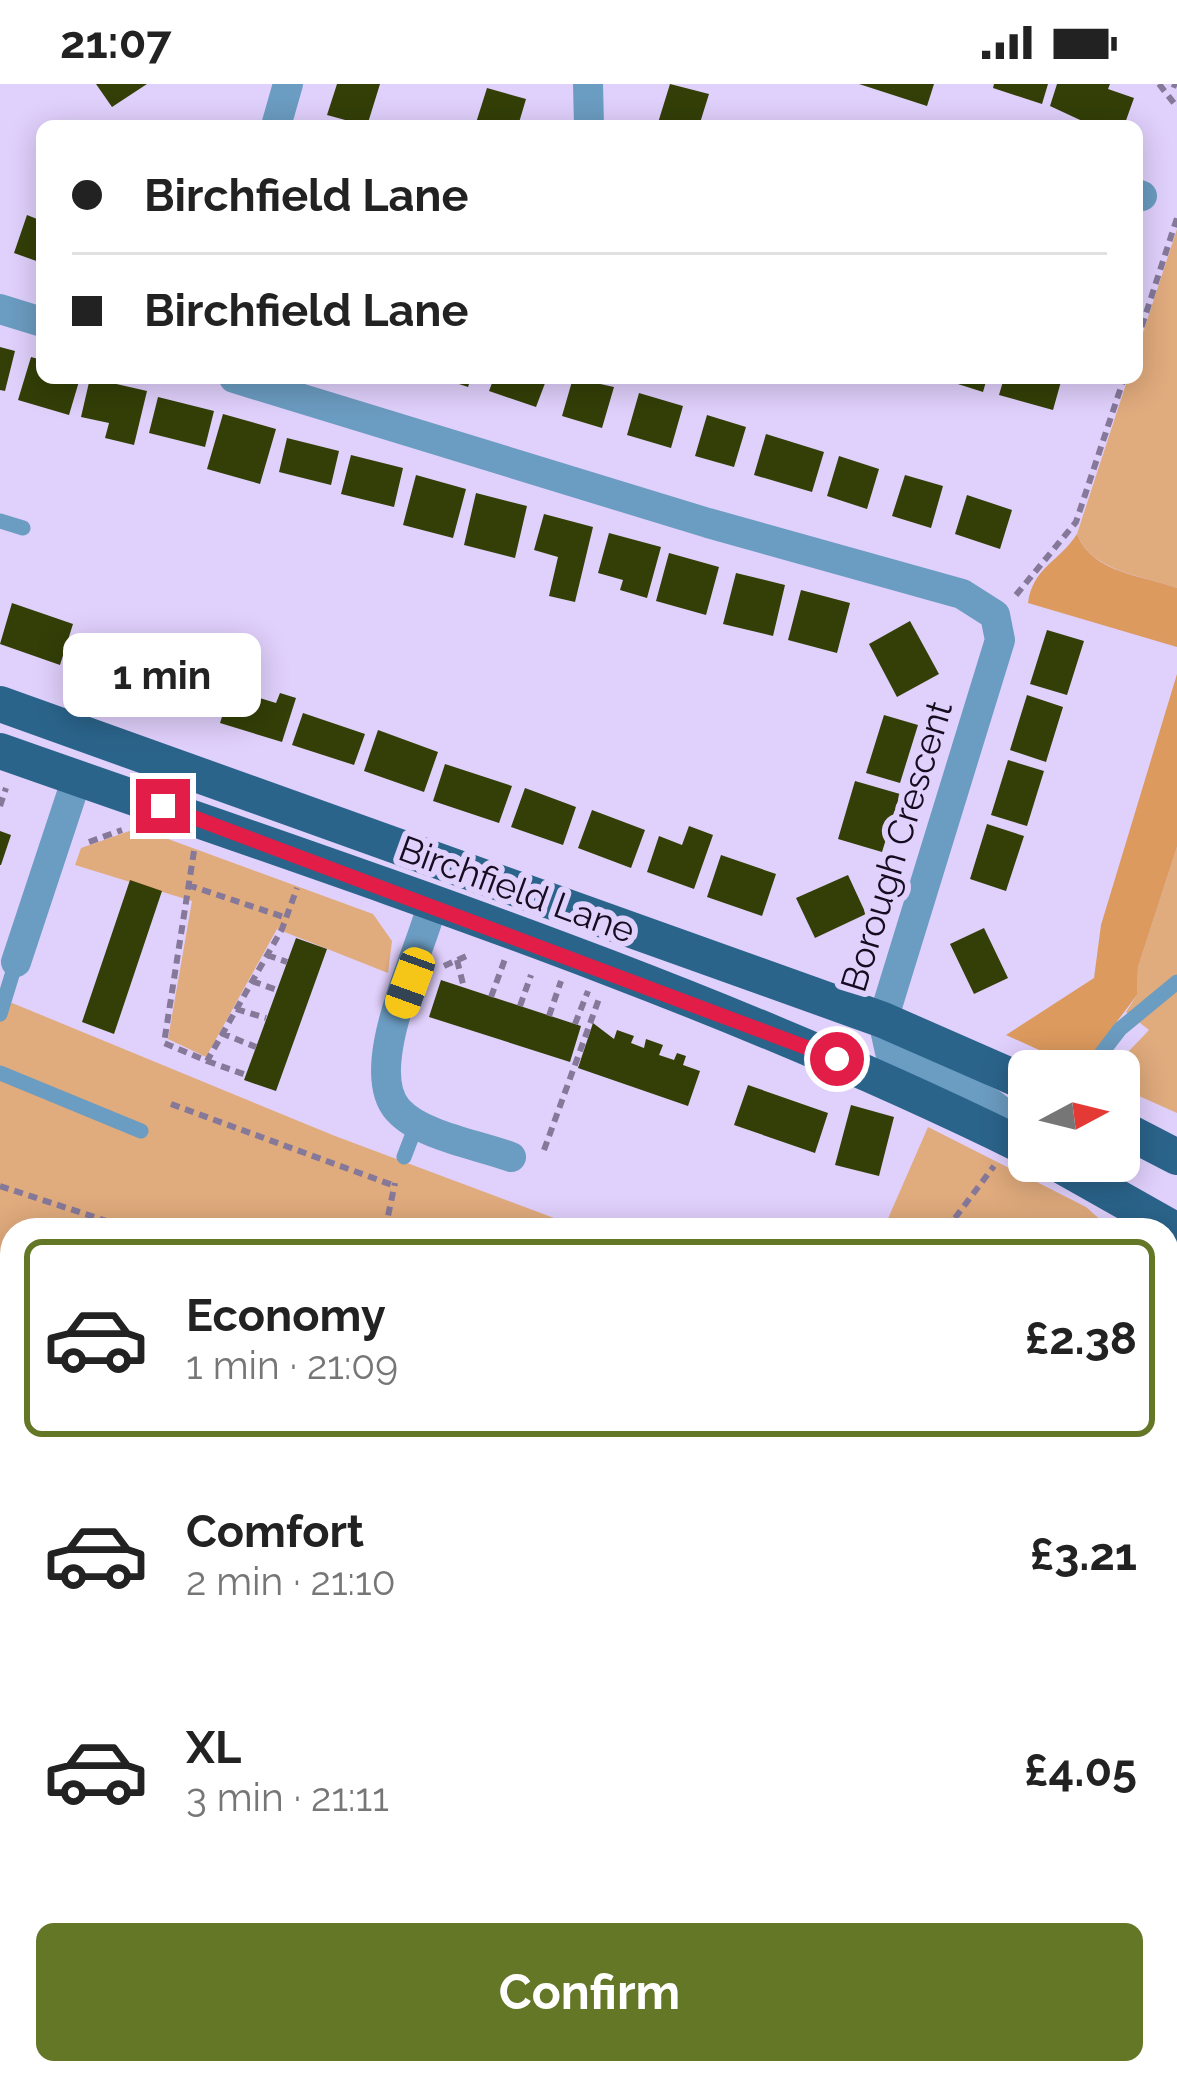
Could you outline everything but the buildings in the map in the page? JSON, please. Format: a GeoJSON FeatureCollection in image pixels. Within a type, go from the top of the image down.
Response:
{"type":"FeatureCollection","features":[{"type":"Feature","properties":{"kind":"main road","name":"Birchfield Lane"},"geometry":{"type":"LineString","coordinates":[[0,704],[884,1020],[1008,1075]]}},
{"type":"Feature","properties":{"kind":"main road","name":"Birchfield Lane"},"geometry":{"type":"LineString","coordinates":[[4,765],[77,778],[432,904],[881,1076],[1008,1150]]}},
{"type":"Feature","properties":{"kind":"main road"},"geometry":{"type":"LineString","coordinates":[[1140,1138],[1177,1157]]}},
{"type":"Feature","properties":{"kind":"main road"},"geometry":{"type":"LineString","coordinates":[[1095,1182],[1155,1218]]}},
{"type":"Feature","properties":{"kind":"street"},"geometry":{"type":"LineString","coordinates":[[278,120],[288,84]]}},
{"type":"Feature","properties":{"kind":"street"},"geometry":{"type":"LineString","coordinates":[[588,84],[589,120]]}},
{"type":"Feature","properties":{"kind":"street"},"geometry":{"type":"LineString","coordinates":[[0,309],[36,320]]}},
{"type":"Feature","properties":{"kind":"street"},"geometry":{"type":"LineString","coordinates":[[254,384],[962,594],[995,615]]}},
{"type":"Feature","properties":{"kind":"street","name":"Borough Crescent"},"geometry":{"type":"LineString","coordinates":[[995,615],[1000,640],[884,1020],[890,1052],[1008,1117]]}},
{"type":"Feature","properties":{"kind":"street"},"geometry":{"type":"LineString","coordinates":[[16,962],[77,778]]}},
{"type":"Feature","properties":{"kind":"street"},"geometry":{"type":"LineString","coordinates":[[432,904],[383,1070],[398,1110],[417,1123],[511,1157]]}},
{"type":"Feature","properties":{"kind":"lane"},"geometry":{"type":"LineString","coordinates":[[0,521],[23,528]]}},
{"type":"Feature","properties":{"kind":"lane"},"geometry":{"type":"LineString","coordinates":[[0,1014],[16,962]]}},
{"type":"Feature","properties":{"kind":"lane"},"geometry":{"type":"LineString","coordinates":[[1104,1050],[1120,1029],[1177,982]]}},
{"type":"Feature","properties":{"kind":"lane"},"geometry":{"type":"LineString","coordinates":[[0,1073],[141,1131]]}},
{"type":"Feature","properties":{"kind":"lane"},"geometry":{"type":"LineString","coordinates":[[404,1157],[417,1123]]}},
{"type":"Feature","properties":{"kind":"path"},"geometry":{"type":"LineString","coordinates":[[1159,84],[1177,106]]}},
{"type":"Feature","properties":{"kind":"path"},"geometry":{"type":"LineString","coordinates":[[1143,322],[1177,218]]}},
{"type":"Feature","properties":{"kind":"path"},"geometry":{"type":"LineString","coordinates":[[995,615],[1076,522],[1122,384]]}},
{"type":"Feature","properties":{"kind":"path"},"geometry":{"type":"LineString","coordinates":[[0,806],[4,765]]}},
{"type":"Feature","properties":{"kind":"path"},"geometry":{"type":"LineString","coordinates":[[71,848],[142,822]]}},
{"type":"Feature","properties":{"kind":"path"},"geometry":{"type":"LineString","coordinates":[[196,842],[164,1042],[246,1075]]}},
{"type":"Feature","properties":{"kind":"path"},"geometry":{"type":"LineString","coordinates":[[207,1061],[287,918],[300,881]]}},
{"type":"Feature","properties":{"kind":"path"},"geometry":{"type":"LineString","coordinates":[[188,885],[287,918]]}},
{"type":"Feature","properties":{"kind":"path"},"geometry":{"type":"LineString","coordinates":[[496,947],[522,955]]}},
{"type":"Feature","properties":{"kind":"path"},"geometry":{"type":"LineString","coordinates":[[434,971],[482,949]]}},
{"type":"Feature","properties":{"kind":"path"},"geometry":{"type":"LineString","coordinates":[[491,997],[508,950]]}},
{"type":"Feature","properties":{"kind":"path"},"geometry":{"type":"LineString","coordinates":[[267,955],[287,962]]}},
{"type":"Feature","properties":{"kind":"path"},"geometry":{"type":"LineString","coordinates":[[457,960],[464,988]]}},
{"type":"Feature","properties":{"kind":"path"},"geometry":{"type":"LineString","coordinates":[[520,1006],[536,960]]}},
{"type":"Feature","properties":{"kind":"path"},"geometry":{"type":"LineString","coordinates":[[549,1016],[564,972],[578,977]]}},
{"type":"Feature","properties":{"kind":"path"},"geometry":{"type":"LineString","coordinates":[[251,981],[277,991]]}},
{"type":"Feature","properties":{"kind":"path"},"geometry":{"type":"LineString","coordinates":[[544,1150],[604,987],[591,982],[575,1024]]}},
{"type":"Feature","properties":{"kind":"path"},"geometry":{"type":"LineString","coordinates":[[236,1009],[266,1018]]}},
{"type":"Feature","properties":{"kind":"path"},"geometry":{"type":"LineString","coordinates":[[221,1033],[256,1047]]}},
{"type":"Feature","properties":{"kind":"path"},"geometry":{"type":"LineString","coordinates":[[171,1104],[394,1186]]}},
{"type":"Feature","properties":{"kind":"path"},"geometry":{"type":"LineString","coordinates":[[387,1218],[404,1157]]}},
{"type":"Feature","properties":{"kind":"path"},"geometry":{"type":"LineString","coordinates":[[957,1218],[1008,1160]]}},
{"type":"Feature","properties":{"kind":"path"},"geometry":{"type":"LineString","coordinates":[[0,1186],[97,1218]]}},
{"type":"Feature","properties":{"kind":"shaded area"},"geometry":{"type":"Polygon","coordinates":[[[1177,229],[1177,588],[1106,564],[1084,547],[1077,534],[1126,384],[1143,384],[1143,333],[1177,229]]]}},
{"type":"Feature","properties":{"kind":"shaded area"},"geometry":{"type":"Polygon","coordinates":[[[1077,534],[1084,547],[1106,565],[1177,588],[1177,647],[1028,603],[1035,581],[1077,534]]]}},
{"type":"Feature","properties":{"kind":"shaded area"},"geometry":{"type":"Polygon","coordinates":[[[1177,674],[1177,847],[1138,967],[1137,995],[1095,1050],[1039,1050],[1006,1035],[1094,978],[1101,925],[1177,674]]]}},
{"type":"Feature","properties":{"kind":"shaded area"},"geometry":{"type":"Polygon","coordinates":[[[138,828],[373,914],[392,941],[388,973],[277,929],[206,1057],[168,1039],[192,901],[75,865],[81,848],[138,828]]]}},
{"type":"Feature","properties":{"kind":"shaded area"},"geometry":{"type":"Polygon","coordinates":[[[1177,847],[1177,1113],[1140,1096],[1140,1050],[1130,1050],[1149,1030],[1126,1012],[1137,995],[1138,967],[1177,847]]]}},
{"type":"Feature","properties":{"kind":"shaded area"},"geometry":{"type":"Polygon","coordinates":[[[0,998],[335,1136],[554,1218],[0,1218],[0,998]]]}},
{"type":"Feature","properties":{"kind":"shaded area"},"geometry":{"type":"Polygon","coordinates":[[[928,1127],[1008,1168],[1008,1182],[1037,1182],[1098,1218],[888,1218],[928,1127]]]}},
{"type":"Feature","properties":{"kind":"route"},"geometry":{"type":"LineString","coordinates":[[163,806],[837,1059]]}}]}
